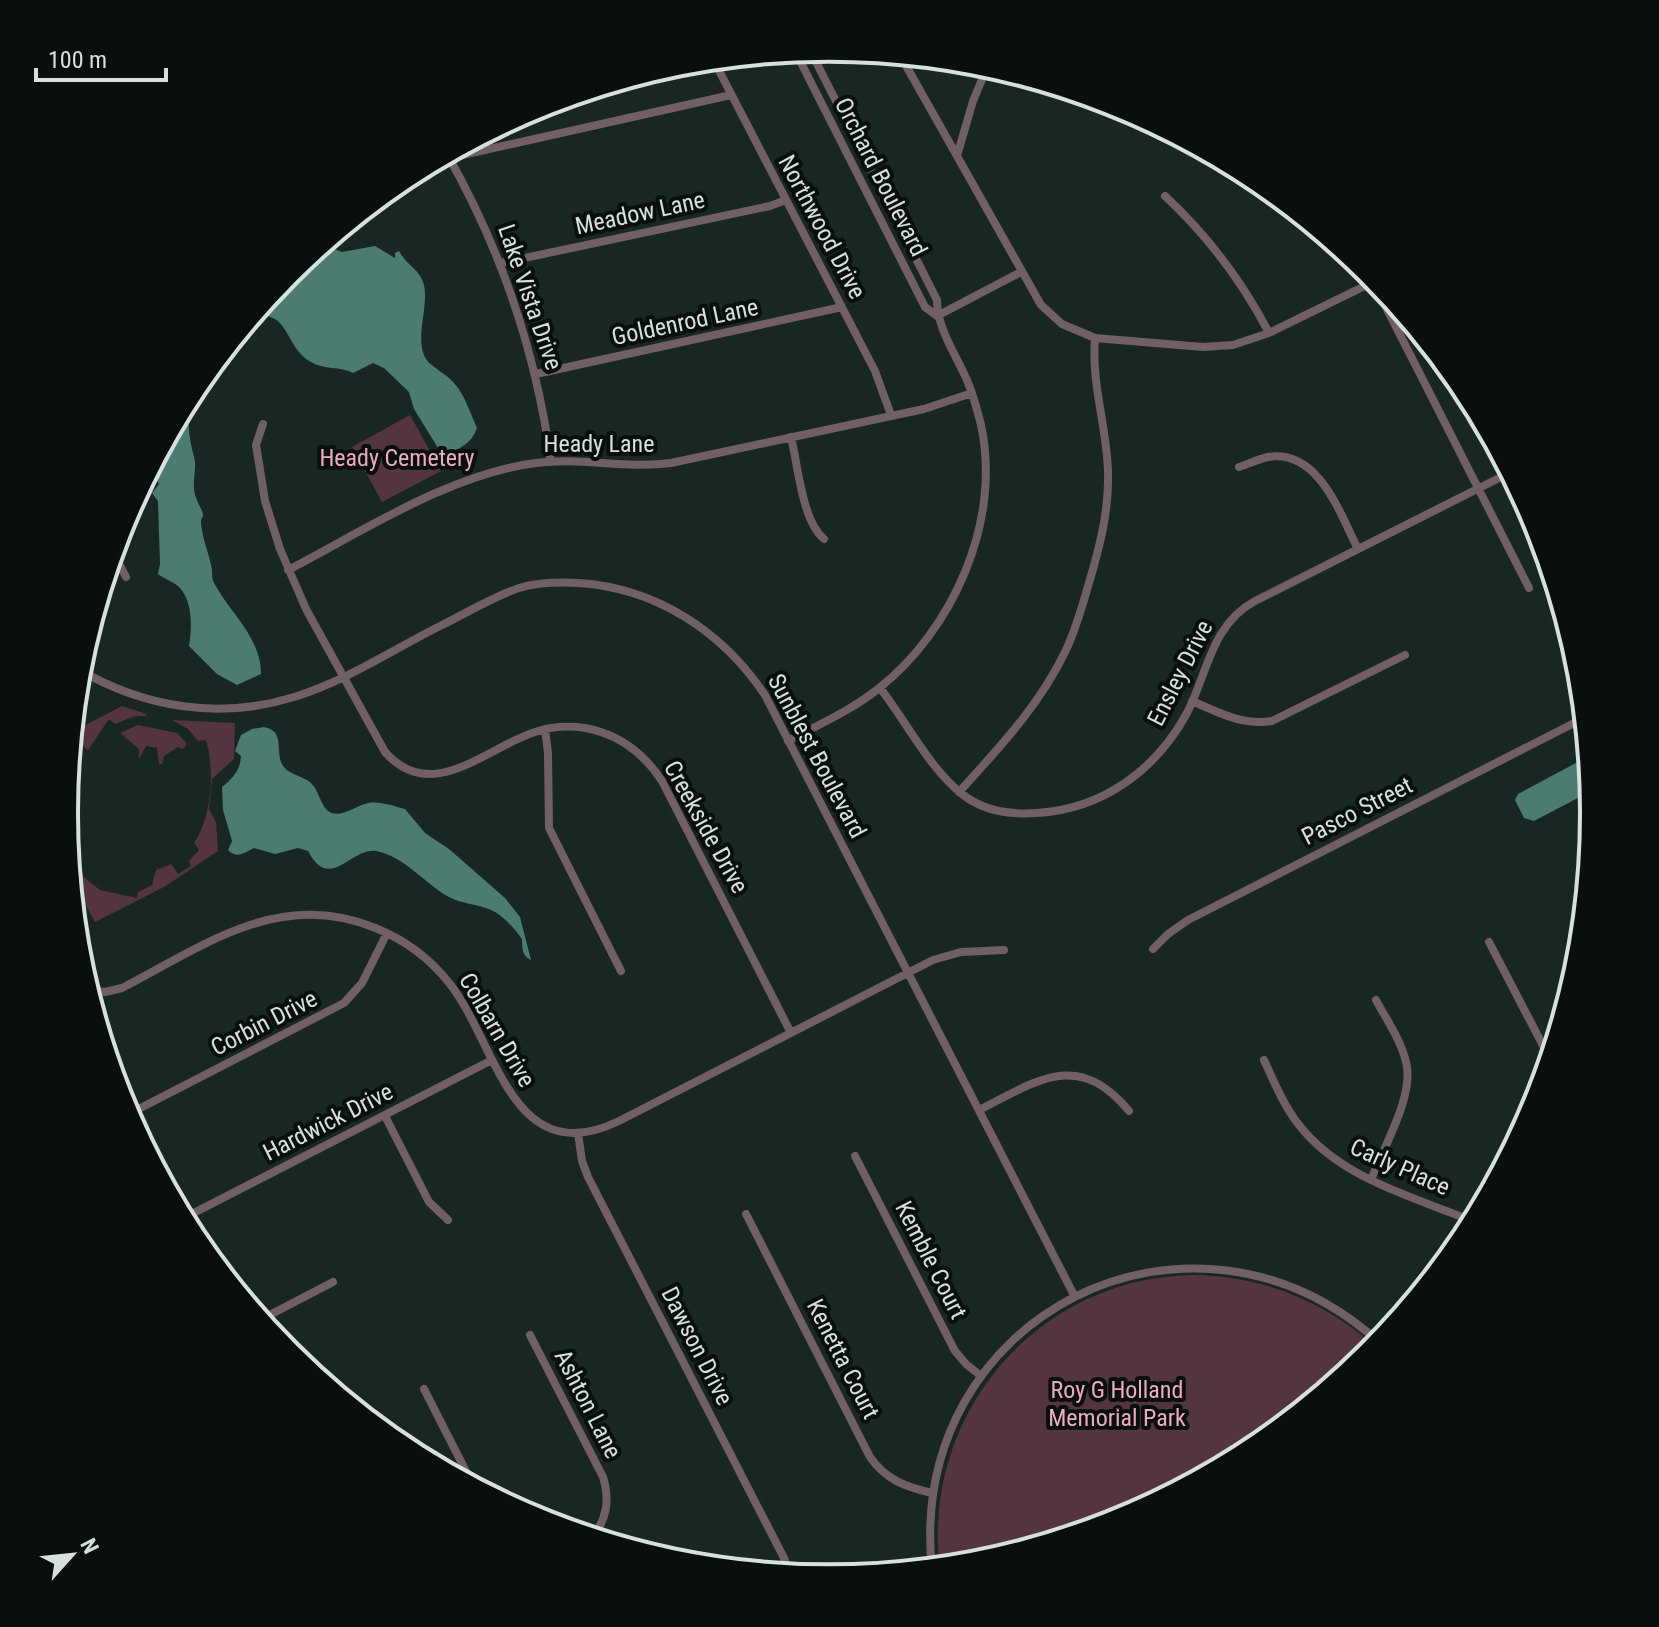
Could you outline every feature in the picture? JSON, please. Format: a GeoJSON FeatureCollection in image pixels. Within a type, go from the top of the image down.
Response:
{"type":"FeatureCollection","features":[{"type":"Feature","properties":{"kind":"street","name":"Orchard Boulevard"},"geometry":{"type":"LineString","coordinates":[[801,63],[925,307],[937,316]]}},
{"type":"Feature","properties":{"kind":"street","name":"Orchard Boulevard"},"geometry":{"type":"LineString","coordinates":[[788,741],[856,705],[880,688],[906,664],[936,626],[970,558],[982,511],[985,472],[983,436],[972,393],[937,316],[937,300],[816,63]]}},
{"type":"Feature","properties":{"kind":"street"},"geometry":{"type":"LineString","coordinates":[[906,66],[1041,305],[1070,328],[1095,338],[1213,347],[1243,343],[1365,286]]}},
{"type":"Feature","properties":{"kind":"street","name":"Northwood Drive"},"geometry":{"type":"LineString","coordinates":[[719,70],[842,307],[881,385],[891,415]]}},
{"type":"Feature","properties":{"kind":"street"},"geometry":{"type":"LineString","coordinates":[[957,156],[983,78]]}},
{"type":"Feature","properties":{"kind":"street"},"geometry":{"type":"LineString","coordinates":[[480,149],[731,95]]}},
{"type":"Feature","properties":{"kind":"street","name":"Lake Vista Drive"},"geometry":{"type":"LineString","coordinates":[[452,164],[501,263],[536,374],[551,462]]}},
{"type":"Feature","properties":{"kind":"street"},"geometry":{"type":"LineString","coordinates":[[1165,196],[1221,256],[1269,333]]}},
{"type":"Feature","properties":{"kind":"street","name":"Meadow Lane"},"geometry":{"type":"LineString","coordinates":[[501,263],[770,206],[786,200]]}},
{"type":"Feature","properties":{"kind":"street"},"geometry":{"type":"LineString","coordinates":[[937,316],[1021,272]]}},
{"type":"Feature","properties":{"kind":"street","name":"Goldenrod Lane"},"geometry":{"type":"LineString","coordinates":[[536,374],[842,307]]}},
{"type":"Feature","properties":{"kind":"street"},"geometry":{"type":"LineString","coordinates":[[1387,310],[1529,588]]}},
{"type":"Feature","properties":{"kind":"street"},"geometry":{"type":"LineString","coordinates":[[959,792],[1014,730],[1044,689],[1066,650],[1085,599],[1103,533],[1108,494],[1108,469],[1095,374],[1095,338]]}},
{"type":"Feature","properties":{"kind":"street","name":"Heady Lane"},"geometry":{"type":"LineString","coordinates":[[288,570],[461,482],[507,468],[551,462],[649,466],[950,402],[972,393]]}},
{"type":"Feature","properties":{"kind":"street","name":"Creekside Drive"},"geometry":{"type":"LineString","coordinates":[[263,424],[256,440],[258,460],[269,514],[288,570],[313,623],[385,752],[393,761],[413,772],[435,775],[450,772],[545,729],[573,727],[609,734],[634,749],[654,769],[791,1033]]}},
{"type":"Feature","properties":{"kind":"street"},"geometry":{"type":"LineString","coordinates":[[791,437],[809,520],[815,532],[824,539]]}},
{"type":"Feature","properties":{"kind":"street"},"geometry":{"type":"LineString","coordinates":[[1239,467],[1278,457],[1310,469],[1325,487],[1358,549]]}},
{"type":"Feature","properties":{"kind":"street","name":"Ensley Drive"},"geometry":{"type":"LineString","coordinates":[[880,688],[938,770],[959,792],[983,807],[1013,813],[1043,813],[1081,806],[1113,791],[1145,767],[1170,740],[1192,701],[1217,638],[1237,613],[1501,477]]}},
{"type":"Feature","properties":{"kind":"street"},"geometry":{"type":"LineString","coordinates":[[120,566],[126,577]]}},
{"type":"Feature","properties":{"kind":"street","name":"Sunblest Boulevard"},"geometry":{"type":"LineString","coordinates":[[91,675],[130,694],[162,703],[207,709],[241,708],[276,702],[313,690],[518,589],[551,582],[601,585],[629,592],[666,606],[713,635],[756,681],[1075,1297]]}},
{"type":"Feature","properties":{"kind":"street"},"geometry":{"type":"LineString","coordinates":[[1192,701],[1243,721],[1272,721],[1405,655]]}},
{"type":"Feature","properties":{"kind":"street","name":"Pasco Street"},"geometry":{"type":"LineString","coordinates":[[1153,949],[1188,920],[1576,722]]}},
{"type":"Feature","properties":{"kind":"street"},"geometry":{"type":"LineString","coordinates":[[545,729],[549,828],[621,971]]}},
{"type":"Feature","properties":{"kind":"street","name":"Colbarn Drive"},"geometry":{"type":"LineString","coordinates":[[100,991],[122,988],[237,929],[273,918],[330,916],[360,922],[387,933],[424,956],[451,985],[511,1096],[529,1116],[546,1126],[578,1133]]}},
{"type":"Feature","properties":{"kind":"street","name":"Corbin Drive"},"geometry":{"type":"LineString","coordinates":[[139,1109],[344,1003],[362,983],[387,933]]}},
{"type":"Feature","properties":{"kind":"street"},"geometry":{"type":"LineString","coordinates":[[1489,942],[1544,1047]]}},
{"type":"Feature","properties":{"kind":"street"},"geometry":{"type":"LineString","coordinates":[[578,1133],[619,1121],[908,972],[954,954],[1004,950]]}},
{"type":"Feature","properties":{"kind":"street"},"geometry":{"type":"LineString","coordinates":[[1371,1180],[1406,1095],[1408,1077],[1404,1053],[1376,1000]]}},
{"type":"Feature","properties":{"kind":"street","name":"Hardwick Drive"},"geometry":{"type":"LineString","coordinates":[[194,1213],[492,1060]]}},
{"type":"Feature","properties":{"kind":"street","name":"Carly Place"},"geometry":{"type":"LineString","coordinates":[[1264,1060],[1305,1133],[1330,1157],[1371,1180],[1463,1217]]}},
{"type":"Feature","properties":{"kind":"street"},"geometry":{"type":"LineString","coordinates":[[979,1110],[1044,1077],[1075,1074],[1104,1085],[1129,1111]]}},
{"type":"Feature","properties":{"kind":"street"},"geometry":{"type":"LineString","coordinates":[[385,1116],[429,1202],[448,1220]]}},
{"type":"Feature","properties":{"kind":"street","name":"Dawson Drive"},"geometry":{"type":"LineString","coordinates":[[578,1133],[588,1177],[786,1563]]}},
{"type":"Feature","properties":{"kind":"street","name":"Kemble Court"},"geometry":{"type":"LineString","coordinates":[[855,1156],[955,1351],[981,1376]]}},
{"type":"Feature","properties":{"kind":"street","name":"Kenetta Court"},"geometry":{"type":"LineString","coordinates":[[746,1214],[874,1463],[902,1485],[932,1493]]}},
{"type":"Feature","properties":{"kind":"street"},"geometry":{"type":"LineString","coordinates":[[931,1558],[932,1493],[948,1437],[981,1376],[1023,1331],[1075,1297],[1113,1280],[1161,1270],[1189,1268],[1238,1272],[1273,1279],[1320,1299],[1341,1311],[1370,1335]]}},
{"type":"Feature","properties":{"kind":"street"},"geometry":{"type":"LineString","coordinates":[[270,1315],[333,1282]]}},
{"type":"Feature","properties":{"kind":"street","name":"Ashton Lane"},"geometry":{"type":"LineString","coordinates":[[530,1335],[603,1477],[607,1499],[605,1513],[597,1528]]}},
{"type":"Feature","properties":{"kind":"street"},"geometry":{"type":"LineString","coordinates":[[424,1389],[465,1470]]}},
{"type":"Feature","properties":{"kind":"green space","name":"Heady Cemetery"},"geometry":{"type":"Polygon","coordinates":[[[410,415],[441,471],[382,502],[352,447],[410,415]]]}},
{"type":"Feature","properties":{"kind":"green space"},"geometry":{"type":"Polygon","coordinates":[[[122,706],[147,714],[115,724],[109,719],[88,750],[82,745],[83,726],[122,706]]]}},
{"type":"Feature","properties":{"kind":"green space"},"geometry":{"type":"Polygon","coordinates":[[[172,720],[235,723],[234,759],[212,779],[209,809],[216,822],[218,851],[164,887],[95,922],[83,901],[81,875],[100,890],[137,898],[138,892],[152,885],[156,870],[171,864],[178,874],[191,866],[189,861],[199,850],[194,843],[208,807],[211,779],[209,752],[206,740],[198,741],[188,729],[172,720]]]}},
{"type":"Feature","properties":{"kind":"green space"},"geometry":{"type":"Polygon","coordinates":[[[138,725],[177,733],[187,744],[183,749],[178,747],[164,756],[162,764],[159,764],[157,748],[146,746],[139,759],[139,749],[120,733],[138,725]]]}},
{"type":"Feature","properties":{"kind":"green space","name":"Roy G Holland Memorial Park"},"geometry":{"type":"Polygon","coordinates":[[[1219,1276],[1268,1286],[1314,1305],[1367,1339],[1287,1410],[1205,1464],[1162,1487],[1071,1525],[976,1551],[940,1557],[938,1522],[944,1478],[957,1436],[978,1396],[1004,1361],[1036,1331],[1073,1306],[1115,1288],[1164,1277],[1219,1276]]]}},
{"type":"Feature","properties":{"kind":"shaded area"},"geometry":{"type":"Polygon","coordinates":[[[375,246],[395,258],[395,253],[399,251],[424,285],[421,342],[426,359],[448,377],[461,393],[477,428],[472,438],[446,454],[438,448],[414,409],[409,392],[384,368],[373,363],[353,373],[316,364],[301,354],[277,321],[266,316],[333,249],[342,252],[375,246]]]}},
{"type":"Feature","properties":{"kind":"shaded area"},"geometry":{"type":"Polygon","coordinates":[[[189,422],[195,461],[194,491],[203,514],[202,528],[213,581],[256,648],[261,674],[237,685],[217,674],[189,646],[191,624],[184,594],[178,586],[158,574],[158,501],[152,493],[159,484],[157,480],[189,422]]]}},
{"type":"Feature","properties":{"kind":"shaded area"},"geometry":{"type":"Polygon","coordinates":[[[264,727],[277,736],[283,766],[311,783],[331,813],[342,813],[373,803],[405,809],[425,833],[449,849],[505,898],[520,917],[531,960],[524,954],[522,939],[500,915],[449,897],[405,864],[386,854],[367,852],[333,868],[324,868],[308,851],[298,848],[275,854],[254,848],[238,855],[231,853],[228,850],[232,841],[223,810],[222,787],[239,766],[241,756],[235,751],[241,735],[264,727]]]}},
{"type":"Feature","properties":{"kind":"shaded area"},"geometry":{"type":"Polygon","coordinates":[[[1579,761],[1580,797],[1534,821],[1524,818],[1515,800],[1518,794],[1579,761]]]}}]}
